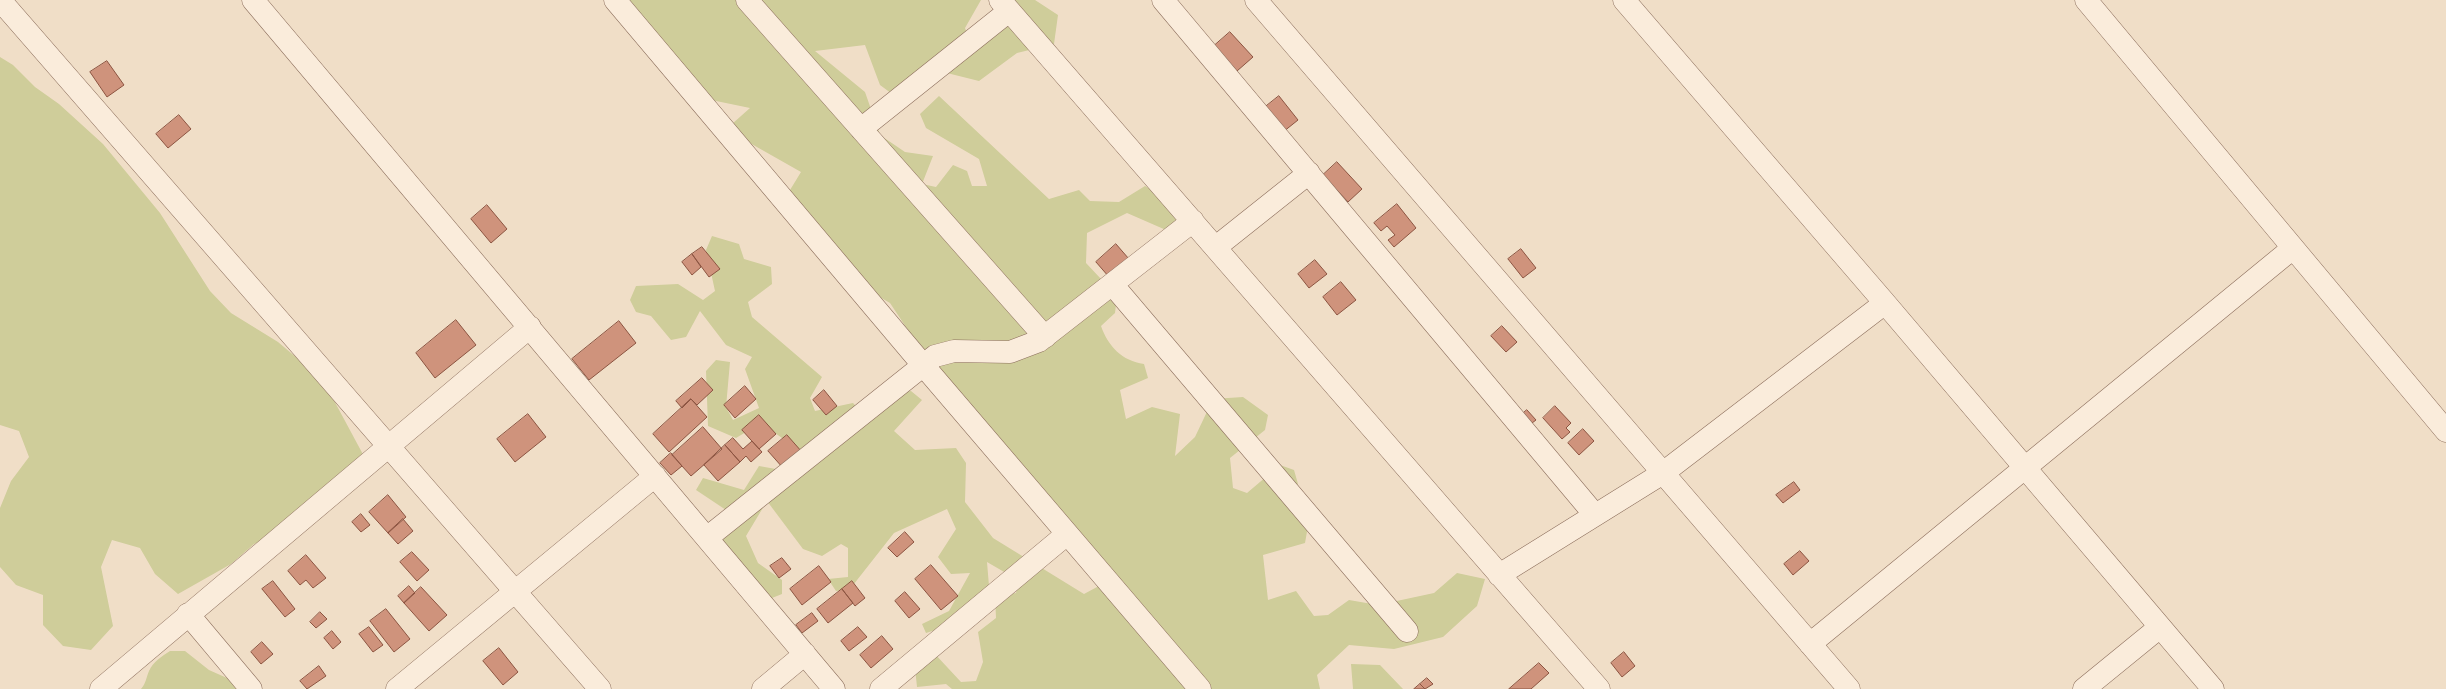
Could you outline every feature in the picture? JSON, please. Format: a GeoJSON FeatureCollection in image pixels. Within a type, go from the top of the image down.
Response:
{"type":"FeatureCollection","features":[{"type":"Feature","properties":{"kind":"street"},"geometry":{"type":"LineString","coordinates":[[0,0],[600,689]]}},
{"type":"Feature","properties":{"kind":"street"},"geometry":{"type":"LineString","coordinates":[[253,0],[708,537],[834,689]]}},
{"type":"Feature","properties":{"kind":"street"},"geometry":{"type":"LineString","coordinates":[[615,0],[923,365],[1200,689]]}},
{"type":"Feature","properties":{"kind":"street"},"geometry":{"type":"LineString","coordinates":[[747,0],[1045,336]]}},
{"type":"Feature","properties":{"kind":"street"},"geometry":{"type":"LineString","coordinates":[[1163,0],[1595,515]]}},
{"type":"Feature","properties":{"kind":"street"},"geometry":{"type":"LineString","coordinates":[[1256,0],[1849,689]]}},
{"type":"Feature","properties":{"kind":"street"},"geometry":{"type":"LineString","coordinates":[[1624,0],[1885,303],[2213,689]]}},
{"type":"Feature","properties":{"kind":"street"},"geometry":{"type":"LineString","coordinates":[[2086,0],[2446,431]]}},
{"type":"Feature","properties":{"kind":"street"},"geometry":{"type":"LineString","coordinates":[[861,129],[1005,5],[1599,689]]}},
{"type":"Feature","properties":{"kind":"street"},"geometry":{"type":"LineString","coordinates":[[1216,247],[1309,173]]}},
{"type":"Feature","properties":{"kind":"street"},"geometry":{"type":"LineString","coordinates":[[708,537],[935,356],[954,351],[1010,352],[1027,346],[1045,336],[1193,221]]}},
{"type":"Feature","properties":{"kind":"street"},"geometry":{"type":"LineString","coordinates":[[1810,644],[2293,248]]}},
{"type":"Feature","properties":{"kind":"street"},"geometry":{"type":"LineString","coordinates":[[1112,284],[1407,631]]}},
{"type":"Feature","properties":{"kind":"street"},"geometry":{"type":"LineString","coordinates":[[1499,575],[1663,473],[1885,303]]}},
{"type":"Feature","properties":{"kind":"street"},"geometry":{"type":"LineString","coordinates":[[101,689],[188,614],[530,327]]}},
{"type":"Feature","properties":{"kind":"street"},"geometry":{"type":"LineString","coordinates":[[397,689],[655,476]]}},
{"type":"Feature","properties":{"kind":"street"},"geometry":{"type":"LineString","coordinates":[[881,689],[1067,534]]}},
{"type":"Feature","properties":{"kind":"street"},"geometry":{"type":"LineString","coordinates":[[188,614],[251,689]]}},
{"type":"Feature","properties":{"kind":"street"},"geometry":{"type":"LineString","coordinates":[[2084,689],[2160,627]]}},
{"type":"Feature","properties":{"kind":"street"},"geometry":{"type":"LineString","coordinates":[[763,689],[805,654]]}},
{"type":"Feature","properties":{"kind":"shaded area"},"geometry":{"type":"Polygon","coordinates":[[[610,0],[981,0],[965,28],[971,44],[1011,0],[1035,0],[1058,15],[1054,44],[1017,53],[979,81],[939,71],[903,102],[880,85],[865,45],[815,51],[865,92],[880,135],[905,152],[933,156],[922,184],[936,187],[953,165],[967,171],[972,186],[987,186],[979,159],[926,128],[920,114],[939,96],[1049,199],[1079,190],[1090,201],[1119,202],[1145,186],[1183,207],[1181,222],[1166,230],[1127,213],[1087,233],[1086,263],[1117,296],[1115,313],[1101,326],[1104,333],[1112,346],[1123,356],[1129,360],[1144,364],[1148,378],[1120,390],[1126,419],[1152,407],[1180,414],[1175,456],[1195,437],[1213,399],[1243,397],[1268,415],[1265,430],[1230,458],[1233,488],[1247,493],[1280,465],[1294,470],[1298,484],[1286,491],[1286,506],[1308,526],[1305,543],[1263,555],[1268,600],[1296,591],[1314,616],[1328,615],[1349,600],[1378,605],[1434,593],[1457,573],[1485,579],[1477,606],[1443,637],[1394,649],[1349,645],[1317,675],[1320,689],[952,689],[946,684],[917,687],[914,658],[934,653],[961,682],[976,681],[983,662],[978,632],[996,618],[995,596],[1016,593],[1018,580],[987,562],[989,586],[970,619],[926,633],[922,624],[949,611],[970,573],[951,574],[938,557],[956,529],[947,509],[894,533],[850,589],[836,591],[828,579],[848,577],[848,548],[841,544],[822,556],[803,549],[767,501],[746,536],[758,563],[782,580],[782,594],[767,600],[722,539],[732,514],[696,490],[703,478],[744,490],[759,466],[787,471],[796,448],[761,423],[736,438],[708,426],[706,371],[716,360],[730,362],[726,407],[733,420],[759,408],[745,369],[752,357],[726,345],[700,311],[686,337],[671,340],[651,316],[636,312],[630,300],[636,286],[678,284],[703,300],[715,291],[706,250],[712,236],[739,244],[744,259],[771,267],[772,284],[748,302],[752,317],[822,377],[810,398],[815,411],[853,403],[863,414],[897,393],[911,391],[922,400],[894,431],[915,450],[956,448],[966,463],[965,502],[993,538],[1084,594],[1097,587],[1098,572],[993,458],[890,303],[852,281],[790,190],[801,172],[741,138],[732,124],[750,108],[692,96],[610,0]]]}},
{"type":"Feature","properties":{"kind":"shaded area"},"geometry":{"type":"Polygon","coordinates":[[[0,57],[13,65],[35,87],[59,104],[103,144],[160,213],[210,291],[231,313],[278,342],[323,380],[366,460],[282,533],[254,544],[231,564],[178,594],[155,574],[140,548],[112,540],[101,567],[113,626],[91,650],[63,646],[43,625],[43,595],[16,585],[0,567],[0,508],[11,481],[29,457],[19,431],[0,425],[0,57]]]}},
{"type":"Feature","properties":{"kind":"shaded area"},"geometry":{"type":"Polygon","coordinates":[[[170,651],[185,651],[209,670],[236,682],[241,689],[141,689],[155,662],[170,651]]]}},
{"type":"Feature","properties":{"kind":"shaded area"},"geometry":{"type":"Polygon","coordinates":[[[1351,664],[1380,665],[1403,689],[1353,689],[1351,664]]]}},
{"type":"Feature","properties":{"kind":"building"},"geometry":{"type":"Polygon","coordinates":[[[1230,32],[1253,57],[1237,71],[1214,46],[1230,32]]]}},
{"type":"Feature","properties":{"kind":"building"},"geometry":{"type":"Polygon","coordinates":[[[107,61],[124,85],[107,97],[90,72],[107,61]]]}},
{"type":"Feature","properties":{"kind":"building"},"geometry":{"type":"Polygon","coordinates":[[[1279,96],[1298,120],[1283,132],[1264,108],[1279,96]]]}},
{"type":"Feature","properties":{"kind":"building"},"geometry":{"type":"Polygon","coordinates":[[[179,115],[191,129],[168,148],[156,134],[179,115]]]}},
{"type":"Feature","properties":{"kind":"building"},"geometry":{"type":"Polygon","coordinates":[[[1337,162],[1362,189],[1348,202],[1323,175],[1337,162]]]}},
{"type":"Feature","properties":{"kind":"building"},"geometry":{"type":"Polygon","coordinates":[[[1397,204],[1416,228],[1394,247],[1388,240],[1395,235],[1387,226],[1381,231],[1374,223],[1397,204]]]}},
{"type":"Feature","properties":{"kind":"building"},"geometry":{"type":"Polygon","coordinates":[[[487,205],[507,229],[491,243],[471,219],[487,205]]]}},
{"type":"Feature","properties":{"kind":"building"},"geometry":{"type":"Polygon","coordinates":[[[1116,244],[1129,259],[1109,277],[1096,262],[1116,244]]]}},
{"type":"Feature","properties":{"kind":"building"},"geometry":{"type":"Polygon","coordinates":[[[702,247],[720,269],[709,277],[692,254],[702,247]]]}},
{"type":"Feature","properties":{"kind":"building"},"geometry":{"type":"Polygon","coordinates":[[[1521,249],[1536,268],[1523,278],[1508,259],[1521,249]]]}},
{"type":"Feature","properties":{"kind":"building"},"geometry":{"type":"Polygon","coordinates":[[[692,254],[701,267],[692,275],[682,262],[692,254]]]}},
{"type":"Feature","properties":{"kind":"building"},"geometry":{"type":"Polygon","coordinates":[[[1315,260],[1327,274],[1309,288],[1298,274],[1315,260]]]}},
{"type":"Feature","properties":{"kind":"building"},"geometry":{"type":"Polygon","coordinates":[[[1341,282],[1356,300],[1337,315],[1323,297],[1341,282]]]}},
{"type":"Feature","properties":{"kind":"building"},"geometry":{"type":"Polygon","coordinates":[[[456,320],[476,345],[435,378],[416,353],[456,320]]]}},
{"type":"Feature","properties":{"kind":"building"},"geometry":{"type":"Polygon","coordinates":[[[619,321],[636,343],[589,380],[572,359],[619,321]]]}},
{"type":"Feature","properties":{"kind":"building"},"geometry":{"type":"Polygon","coordinates":[[[1502,326],[1517,342],[1506,352],[1491,336],[1502,326]]]}},
{"type":"Feature","properties":{"kind":"building"},"geometry":{"type":"Polygon","coordinates":[[[702,378],[713,390],[697,405],[691,399],[682,408],[676,401],[702,378]]]}},
{"type":"Feature","properties":{"kind":"building"},"geometry":{"type":"Polygon","coordinates":[[[745,386],[756,399],[735,418],[724,405],[745,386]]]}},
{"type":"Feature","properties":{"kind":"building"},"geometry":{"type":"Polygon","coordinates":[[[824,390],[837,406],[826,415],[813,400],[824,390]]]}},
{"type":"Feature","properties":{"kind":"building"},"geometry":{"type":"Polygon","coordinates":[[[691,399],[707,417],[669,452],[653,434],[691,399]]]}},
{"type":"Feature","properties":{"kind":"building"},"geometry":{"type":"Polygon","coordinates":[[[1555,406],[1571,423],[1566,428],[1570,432],[1562,439],[1543,418],[1555,406]]]}},
{"type":"Feature","properties":{"kind":"building"},"geometry":{"type":"Polygon","coordinates":[[[1527,410],[1536,420],[1528,426],[1520,416],[1527,410]]]}},
{"type":"Feature","properties":{"kind":"building"},"geometry":{"type":"Polygon","coordinates":[[[528,414],[546,437],[515,462],[497,439],[528,414]]]}},
{"type":"Feature","properties":{"kind":"building"},"geometry":{"type":"Polygon","coordinates":[[[759,415],[776,434],[759,449],[742,430],[759,415]]]}},
{"type":"Feature","properties":{"kind":"building"},"geometry":{"type":"Polygon","coordinates":[[[703,427],[722,449],[691,476],[672,455],[703,427]]]}},
{"type":"Feature","properties":{"kind":"building"},"geometry":{"type":"Polygon","coordinates":[[[1583,429],[1594,441],[1579,455],[1568,443],[1583,429]]]}},
{"type":"Feature","properties":{"kind":"building"},"geometry":{"type":"Polygon","coordinates":[[[787,435],[802,452],[783,468],[768,451],[787,435]]]}},
{"type":"Feature","properties":{"kind":"building"},"geometry":{"type":"Polygon","coordinates":[[[733,438],[743,449],[752,441],[762,452],[751,462],[746,456],[740,462],[725,445],[733,438]]]}},
{"type":"Feature","properties":{"kind":"building"},"geometry":{"type":"Polygon","coordinates":[[[725,445],[740,462],[718,481],[704,465],[725,445]]]}},
{"type":"Feature","properties":{"kind":"building"},"geometry":{"type":"Polygon","coordinates":[[[671,453],[682,466],[671,475],[660,463],[671,453]]]}},
{"type":"Feature","properties":{"kind":"building"},"geometry":{"type":"Polygon","coordinates":[[[1794,482],[1800,490],[1783,503],[1776,495],[1794,482]]]}},
{"type":"Feature","properties":{"kind":"building"},"geometry":{"type":"Polygon","coordinates":[[[388,495],[406,517],[388,533],[369,512],[388,495]]]}},
{"type":"Feature","properties":{"kind":"building"},"geometry":{"type":"Polygon","coordinates":[[[361,514],[370,525],[361,532],[352,522],[361,514]]]}},
{"type":"Feature","properties":{"kind":"building"},"geometry":{"type":"Polygon","coordinates":[[[403,519],[413,531],[398,544],[388,533],[403,519]]]}},
{"type":"Feature","properties":{"kind":"building"},"geometry":{"type":"Polygon","coordinates":[[[905,532],[914,542],[897,557],[888,548],[905,532]]]}},
{"type":"Feature","properties":{"kind":"building"},"geometry":{"type":"Polygon","coordinates":[[[1800,551],[1809,561],[1793,575],[1784,564],[1800,551]]]}},
{"type":"Feature","properties":{"kind":"building"},"geometry":{"type":"Polygon","coordinates":[[[412,552],[429,570],[417,581],[400,562],[412,552]]]}},
{"type":"Feature","properties":{"kind":"building"},"geometry":{"type":"Polygon","coordinates":[[[306,555],[326,578],[313,588],[306,580],[300,585],[288,571],[306,555]]]}},
{"type":"Feature","properties":{"kind":"building"},"geometry":{"type":"Polygon","coordinates":[[[782,558],[791,569],[779,578],[770,566],[782,558]]]}},
{"type":"Feature","properties":{"kind":"building"},"geometry":{"type":"Polygon","coordinates":[[[931,565],[958,596],[941,610],[915,579],[931,565]]]}},
{"type":"Feature","properties":{"kind":"building"},"geometry":{"type":"Polygon","coordinates":[[[819,566],[831,582],[802,605],[790,589],[819,566]]]}},
{"type":"Feature","properties":{"kind":"building"},"geometry":{"type":"Polygon","coordinates":[[[273,581],[295,609],[285,617],[262,589],[273,581]]]}},
{"type":"Feature","properties":{"kind":"building"},"geometry":{"type":"Polygon","coordinates":[[[852,581],[865,598],[855,606],[842,589],[852,581]]]}},
{"type":"Feature","properties":{"kind":"building"},"geometry":{"type":"Polygon","coordinates":[[[409,586],[415,593],[404,603],[398,596],[409,586]]]}},
{"type":"Feature","properties":{"kind":"building"},"geometry":{"type":"Polygon","coordinates":[[[421,587],[447,615],[429,631],[404,603],[421,587]]]}},
{"type":"Feature","properties":{"kind":"building"},"geometry":{"type":"Polygon","coordinates":[[[842,589],[853,603],[828,623],[817,609],[842,589]]]}},
{"type":"Feature","properties":{"kind":"building"},"geometry":{"type":"Polygon","coordinates":[[[905,592],[920,609],[909,618],[895,601],[905,592]]]}},
{"type":"Feature","properties":{"kind":"building"},"geometry":{"type":"Polygon","coordinates":[[[386,609],[410,639],[394,652],[370,621],[386,609]]]}},
{"type":"Feature","properties":{"kind":"building"},"geometry":{"type":"Polygon","coordinates":[[[320,612],[327,619],[316,628],[310,622],[320,612]]]}},
{"type":"Feature","properties":{"kind":"building"},"geometry":{"type":"Polygon","coordinates":[[[812,613],[818,621],[802,633],[796,625],[812,613]]]}},
{"type":"Feature","properties":{"kind":"building"},"geometry":{"type":"Polygon","coordinates":[[[369,627],[383,645],[373,652],[359,634],[369,627]]]}},
{"type":"Feature","properties":{"kind":"building"},"geometry":{"type":"Polygon","coordinates":[[[858,627],[867,637],[849,651],[841,641],[858,627]]]}},
{"type":"Feature","properties":{"kind":"building"},"geometry":{"type":"Polygon","coordinates":[[[332,631],[341,642],[333,649],[324,638],[332,631]]]}},
{"type":"Feature","properties":{"kind":"building"},"geometry":{"type":"Polygon","coordinates":[[[882,636],[893,649],[871,668],[860,655],[882,636]]]}},
{"type":"Feature","properties":{"kind":"building"},"geometry":{"type":"Polygon","coordinates":[[[262,642],[273,654],[261,664],[251,652],[262,642]]]}},
{"type":"Feature","properties":{"kind":"building"},"geometry":{"type":"Polygon","coordinates":[[[499,648],[518,672],[503,685],[483,661],[499,648]]]}},
{"type":"Feature","properties":{"kind":"building"},"geometry":{"type":"Polygon","coordinates":[[[1624,652],[1635,666],[1622,677],[1611,663],[1624,652]]]}},
{"type":"Feature","properties":{"kind":"building"},"geometry":{"type":"Polygon","coordinates":[[[1539,663],[1549,673],[1531,689],[1509,689],[1539,663]]]}},
{"type":"Feature","properties":{"kind":"building"},"geometry":{"type":"Polygon","coordinates":[[[319,666],[326,676],[307,689],[300,681],[319,666]]]}},
{"type":"Feature","properties":{"kind":"building"},"geometry":{"type":"Polygon","coordinates":[[[1427,678],[1433,684],[1425,689],[1420,684],[1427,678]]]}},
{"type":"Feature","properties":{"kind":"building"},"geometry":{"type":"Polygon","coordinates":[[[1420,684],[1425,689],[1414,689],[1420,684]]]}}]}
